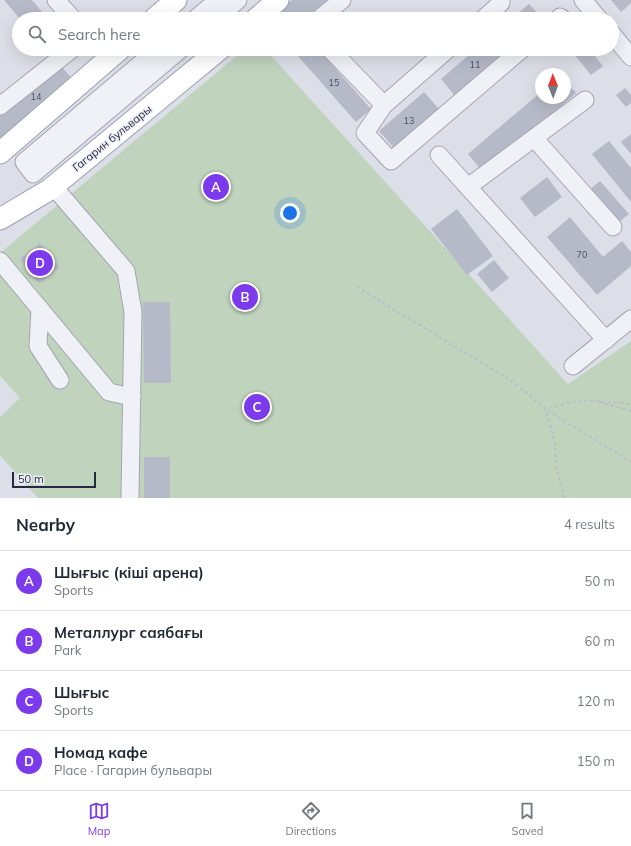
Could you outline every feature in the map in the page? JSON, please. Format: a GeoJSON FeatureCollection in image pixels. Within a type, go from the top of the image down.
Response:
{"type":"FeatureCollection","features":[{"type":"Feature","properties":{"kind":"main road"},"geometry":{"type":"LineString","coordinates":[[162,12],[176,0]]}},
{"type":"Feature","properties":{"kind":"main road"},"geometry":{"type":"LineString","coordinates":[[265,12],[278,0]]}},
{"type":"Feature","properties":{"kind":"main road"},"geometry":{"type":"LineString","coordinates":[[0,153],[105,56]]}},
{"type":"Feature","properties":{"kind":"main road","name":"Гагарин бульвары"},"geometry":{"type":"LineString","coordinates":[[0,219],[53,186],[211,56]]}},
{"type":"Feature","properties":{"kind":"street"},"geometry":{"type":"LineString","coordinates":[[56,0],[67,12]]}},
{"type":"Feature","properties":{"kind":"street"},"geometry":{"type":"LineString","coordinates":[[203,12],[218,0]]}},
{"type":"Feature","properties":{"kind":"street"},"geometry":{"type":"LineString","coordinates":[[224,12],[238,0]]}},
{"type":"Feature","properties":{"kind":"street"},"geometry":{"type":"LineString","coordinates":[[327,12],[342,0]]}},
{"type":"Feature","properties":{"kind":"street"},"geometry":{"type":"LineString","coordinates":[[490,12],[501,3],[501,0]]}},
{"type":"Feature","properties":{"kind":"street"},"geometry":{"type":"LineString","coordinates":[[583,0],[593,12]]}},
{"type":"Feature","properties":{"kind":"street"},"geometry":{"type":"LineString","coordinates":[[619,42],[631,57]]}},
{"type":"Feature","properties":{"kind":"street"},"geometry":{"type":"LineString","coordinates":[[0,106],[63,56]]}},
{"type":"Feature","properties":{"kind":"street"},"geometry":{"type":"LineString","coordinates":[[153,56],[143,71],[33,174],[24,162],[143,71],[168,56]]}},
{"type":"Feature","properties":{"kind":"street"},"geometry":{"type":"LineString","coordinates":[[337,56],[384,105]]}},
{"type":"Feature","properties":{"kind":"street"},"geometry":{"type":"LineString","coordinates":[[440,56],[384,105],[365,133],[391,161],[514,56]]}},
{"type":"Feature","properties":{"kind":"street"},"geometry":{"type":"LineString","coordinates":[[468,187],[585,100]]}},
{"type":"Feature","properties":{"kind":"street"},"geometry":{"type":"LineString","coordinates":[[534,138],[613,227]]}},
{"type":"Feature","properties":{"kind":"street"},"geometry":{"type":"LineString","coordinates":[[439,155],[606,340]]}},
{"type":"Feature","properties":{"kind":"street"},"geometry":{"type":"LineString","coordinates":[[53,186],[126,271],[133,312],[130,496]]}},
{"type":"Feature","properties":{"kind":"street"},"geometry":{"type":"LineString","coordinates":[[0,261],[109,392],[132,397]]}},
{"type":"Feature","properties":{"kind":"street"},"geometry":{"type":"LineString","coordinates":[[40,309],[38,346],[60,380]]}},
{"type":"Feature","properties":{"kind":"street"},"geometry":{"type":"LineString","coordinates":[[573,366],[631,319]]}},
{"type":"Feature","properties":{"kind":"path"},"geometry":{"type":"LineString","coordinates":[[357,287],[515,383],[545,409],[631,462]]}},
{"type":"Feature","properties":{"kind":"path"},"geometry":{"type":"LineString","coordinates":[[545,409],[580,400],[631,404]]}},
{"type":"Feature","properties":{"kind":"path"},"geometry":{"type":"LineString","coordinates":[[594,401],[631,411]]}},
{"type":"Feature","properties":{"kind":"path"},"geometry":{"type":"LineString","coordinates":[[545,409],[555,441],[556,466],[564,498]]}},
{"type":"Feature","properties":{"kind":"green space"},"geometry":{"type":"Polygon","coordinates":[[[237,56],[271,56],[568,384],[631,341],[631,498],[38,498],[0,455],[0,417],[20,398],[0,376],[0,253],[237,56]]]}},
{"type":"Feature","properties":{"kind":"building"},"geometry":{"type":"Polygon","coordinates":[[[4,0],[32,0],[42,12],[14,12],[4,0]]]}},
{"type":"Feature","properties":{"kind":"building"},"geometry":{"type":"Polygon","coordinates":[[[292,0],[327,0],[312,12],[278,12],[292,0]]]}},
{"type":"Feature","properties":{"kind":"building"},"geometry":{"type":"Polygon","coordinates":[[[611,0],[631,0],[631,3],[621,12],[611,0]]]}},
{"type":"Feature","properties":{"kind":"building"},"geometry":{"type":"Polygon","coordinates":[[[529,4],[536,12],[519,12],[529,4]]]}},
{"type":"Feature","properties":{"kind":"building"},"geometry":{"type":"Polygon","coordinates":[[[298,56],[324,56],[371,109],[356,122],[298,56]]]}},
{"type":"Feature","properties":{"kind":"building"},"geometry":{"type":"Polygon","coordinates":[[[468,56],[502,56],[455,96],[441,79],[468,56]]]}},
{"type":"Feature","properties":{"kind":"building"},"geometry":{"type":"Polygon","coordinates":[[[576,56],[595,56],[603,66],[591,75],[576,56]]]}},
{"type":"Feature","properties":{"kind":"building"},"geometry":{"type":"Polygon","coordinates":[[[58,63],[72,78],[0,141],[0,114],[58,63]]]}},
{"type":"Feature","properties":{"kind":"building"},"geometry":{"type":"Polygon","coordinates":[[[571,88],[576,93],[571,97],[571,88]]]}},
{"type":"Feature","properties":{"kind":"building"},"geometry":{"type":"Polygon","coordinates":[[[625,88],[631,95],[631,103],[626,107],[616,95],[625,88]]]}},
{"type":"Feature","properties":{"kind":"building"},"geometry":{"type":"Polygon","coordinates":[[[424,92],[439,109],[394,148],[379,131],[424,92]]]}},
{"type":"Feature","properties":{"kind":"building"},"geometry":{"type":"Polygon","coordinates":[[[535,97],[535,104],[563,104],[483,172],[468,154],[535,97]]]}},
{"type":"Feature","properties":{"kind":"building"},"geometry":{"type":"Polygon","coordinates":[[[631,134],[631,154],[621,142],[631,134]]]}},
{"type":"Feature","properties":{"kind":"building"},"geometry":{"type":"Polygon","coordinates":[[[609,141],[631,168],[631,202],[592,154],[609,141]]]}},
{"type":"Feature","properties":{"kind":"building"},"geometry":{"type":"Polygon","coordinates":[[[547,177],[562,197],[535,217],[520,198],[547,177]]]}},
{"type":"Feature","properties":{"kind":"building"},"geometry":{"type":"Polygon","coordinates":[[[600,181],[629,214],[618,223],[589,190],[600,181]]]}},
{"type":"Feature","properties":{"kind":"building"},"geometry":{"type":"Polygon","coordinates":[[[457,209],[493,256],[467,275],[431,229],[457,209]]]}},
{"type":"Feature","properties":{"kind":"building"},"geometry":{"type":"Polygon","coordinates":[[[570,217],[603,257],[622,241],[631,252],[631,266],[597,295],[547,237],[570,217]]]}},
{"type":"Feature","properties":{"kind":"building"},"geometry":{"type":"Polygon","coordinates":[[[40,243],[59,267],[39,283],[20,259],[40,243]]]}},
{"type":"Feature","properties":{"kind":"building"},"geometry":{"type":"Polygon","coordinates":[[[494,260],[509,278],[492,292],[477,274],[494,260]]]}},
{"type":"Feature","properties":{"kind":"building"},"geometry":{"type":"Polygon","coordinates":[[[143,302],[170,302],[171,383],[144,383],[143,302]]]}},
{"type":"Feature","properties":{"kind":"building"},"geometry":{"type":"Polygon","coordinates":[[[144,457],[170,457],[170,498],[144,498],[144,457]]]}},
{"type":"Feature","properties":{"kind":"place","name":"Шығыс (кіші арена)"},"geometry":{"type":"Point","coordinates":[216,187]}},
{"type":"Feature","properties":{"kind":"place","name":"Номад кафе"},"geometry":{"type":"Point","coordinates":[40,263]}},
{"type":"Feature","properties":{"kind":"place","name":"Металлург саябағы"},"geometry":{"type":"Point","coordinates":[245,297]}},
{"type":"Feature","properties":{"kind":"place","name":"Шығыс"},"geometry":{"type":"Point","coordinates":[257,407]}}]}
